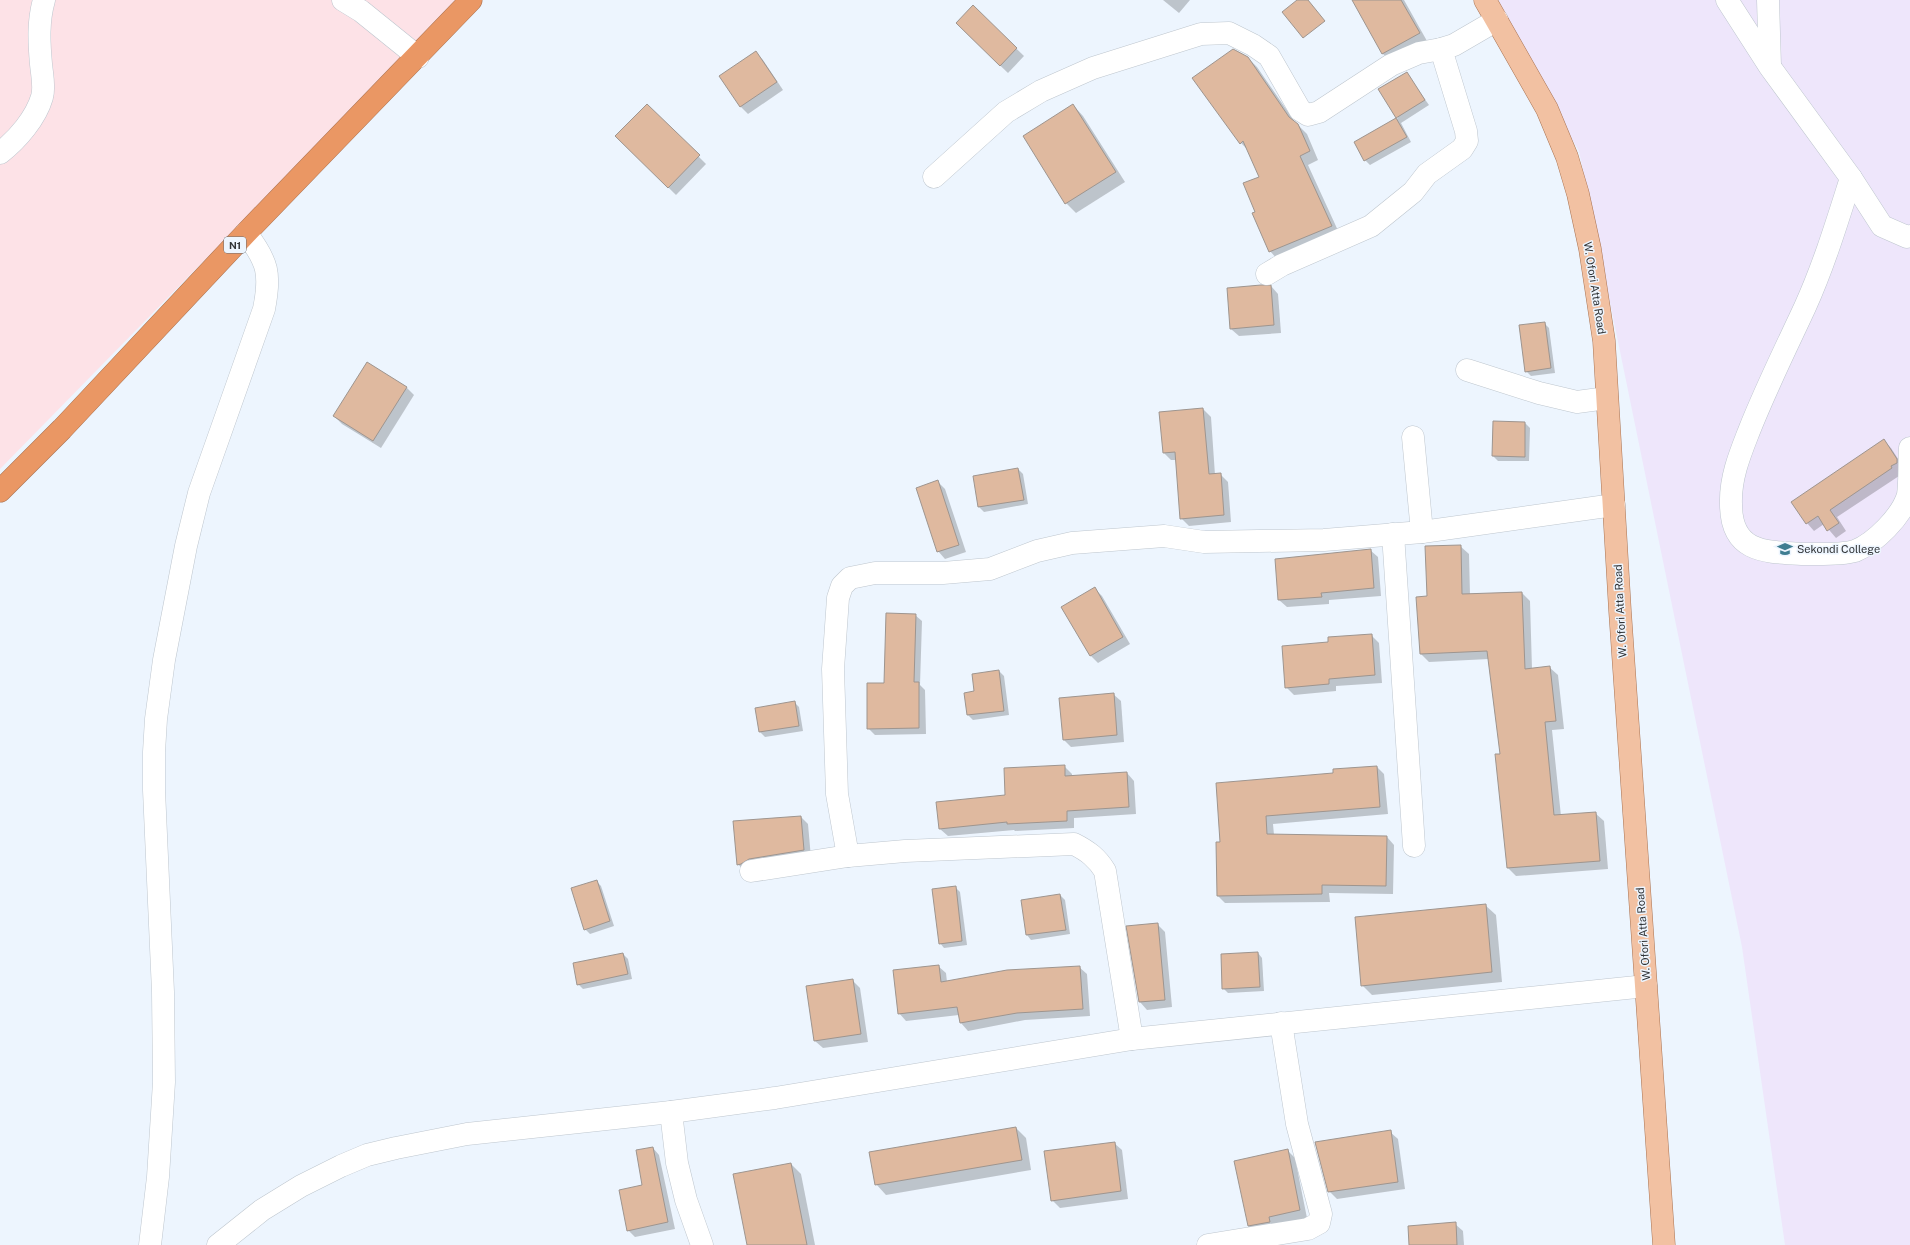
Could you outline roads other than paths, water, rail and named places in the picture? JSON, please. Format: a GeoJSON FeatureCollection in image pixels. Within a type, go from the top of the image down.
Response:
{"type":"FeatureCollection","features":[{"type":"Feature","properties":{"kind":"highway","name":"N1"},"geometry":{"type":"LineString","coordinates":[[0,491],[62,429],[246,233],[418,57],[471,0]]}},
{"type":"Feature","properties":{"kind":"main road","name":"W. Ofori Atta Road"},"geometry":{"type":"LineString","coordinates":[[1484,0],[1547,109],[1566,156],[1578,194],[1590,250],[1604,341],[1620,618],[1664,1245]]}},
{"type":"Feature","properties":{"kind":"street"},"geometry":{"type":"LineString","coordinates":[[0,153],[22,132],[39,106],[42,97],[43,86],[39,27],[44,0]]}},
{"type":"Feature","properties":{"kind":"street"},"geometry":{"type":"LineString","coordinates":[[343,0],[361,11],[418,57]]}},
{"type":"Feature","properties":{"kind":"street"},"geometry":{"type":"LineString","coordinates":[[1727,0],[1770,67],[1851,178],[1882,226],[1907,237],[1910,236]]}},
{"type":"Feature","properties":{"kind":"street"},"geometry":{"type":"LineString","coordinates":[[1768,0],[1770,67]]}},
{"type":"Feature","properties":{"kind":"street"},"geometry":{"type":"LineString","coordinates":[[934,177],[1006,112],[1041,91],[1093,68],[1201,34],[1229,33],[1253,45],[1269,56],[1300,110],[1308,115],[1319,112],[1391,65],[1419,53],[1441,50],[1454,45],[1496,20]]}},
{"type":"Feature","properties":{"kind":"street"},"geometry":{"type":"LineString","coordinates":[[1266,274],[1282,265],[1371,226],[1413,192],[1427,174],[1462,150],[1467,141],[1466,131],[1441,50]]}},
{"type":"Feature","properties":{"kind":"street"},"geometry":{"type":"LineString","coordinates":[[1851,178],[1824,259],[1805,306],[1761,401],[1742,449],[1732,482],[1731,517],[1737,534],[1755,549],[1769,552],[1820,554],[1854,551],[1872,542],[1893,520],[1908,496],[1910,448]]}},
{"type":"Feature","properties":{"kind":"street"},"geometry":{"type":"LineString","coordinates":[[150,1245],[158,1177],[164,1082],[163,992],[154,790],[156,719],[164,660],[186,546],[197,500],[264,310],[267,293],[267,270],[260,251],[246,233]]}},
{"type":"Feature","properties":{"kind":"street"},"geometry":{"type":"LineString","coordinates":[[1467,370],[1540,393],[1577,402],[1607,398]]}},
{"type":"Feature","properties":{"kind":"street"},"geometry":{"type":"LineString","coordinates":[[1413,437],[1422,532]]}},
{"type":"Feature","properties":{"kind":"street"},"geometry":{"type":"LineString","coordinates":[[848,856],[837,794],[833,669],[838,598],[842,586],[850,578],[875,573],[943,573],[990,569],[1037,551],[1072,543],[1164,536],[1204,542],[1324,540],[1422,532],[1614,505]]}},
{"type":"Feature","properties":{"kind":"street"},"geometry":{"type":"LineString","coordinates":[[1394,534],[1414,846]]}},
{"type":"Feature","properties":{"kind":"street"},"geometry":{"type":"LineString","coordinates":[[751,871],[848,856],[905,851],[1074,844],[1097,858],[1105,871],[1132,1039]]}},
{"type":"Feature","properties":{"kind":"street"},"geometry":{"type":"LineString","coordinates":[[218,1245],[262,1210],[300,1186],[367,1155],[467,1134],[671,1112],[782,1097],[1132,1039],[1646,986]]}},
{"type":"Feature","properties":{"kind":"street"},"geometry":{"type":"LineString","coordinates":[[1208,1245],[1308,1229],[1319,1223],[1321,1214],[1297,1124],[1281,1023]]}},
{"type":"Feature","properties":{"kind":"street"},"geometry":{"type":"LineString","coordinates":[[671,1112],[677,1163],[686,1200],[702,1245]]}},
{"type":"Feature","properties":{"kind":"place","name":"Sekondi College"},"geometry":{"type":"Point","coordinates":[1785,549]}}]}
